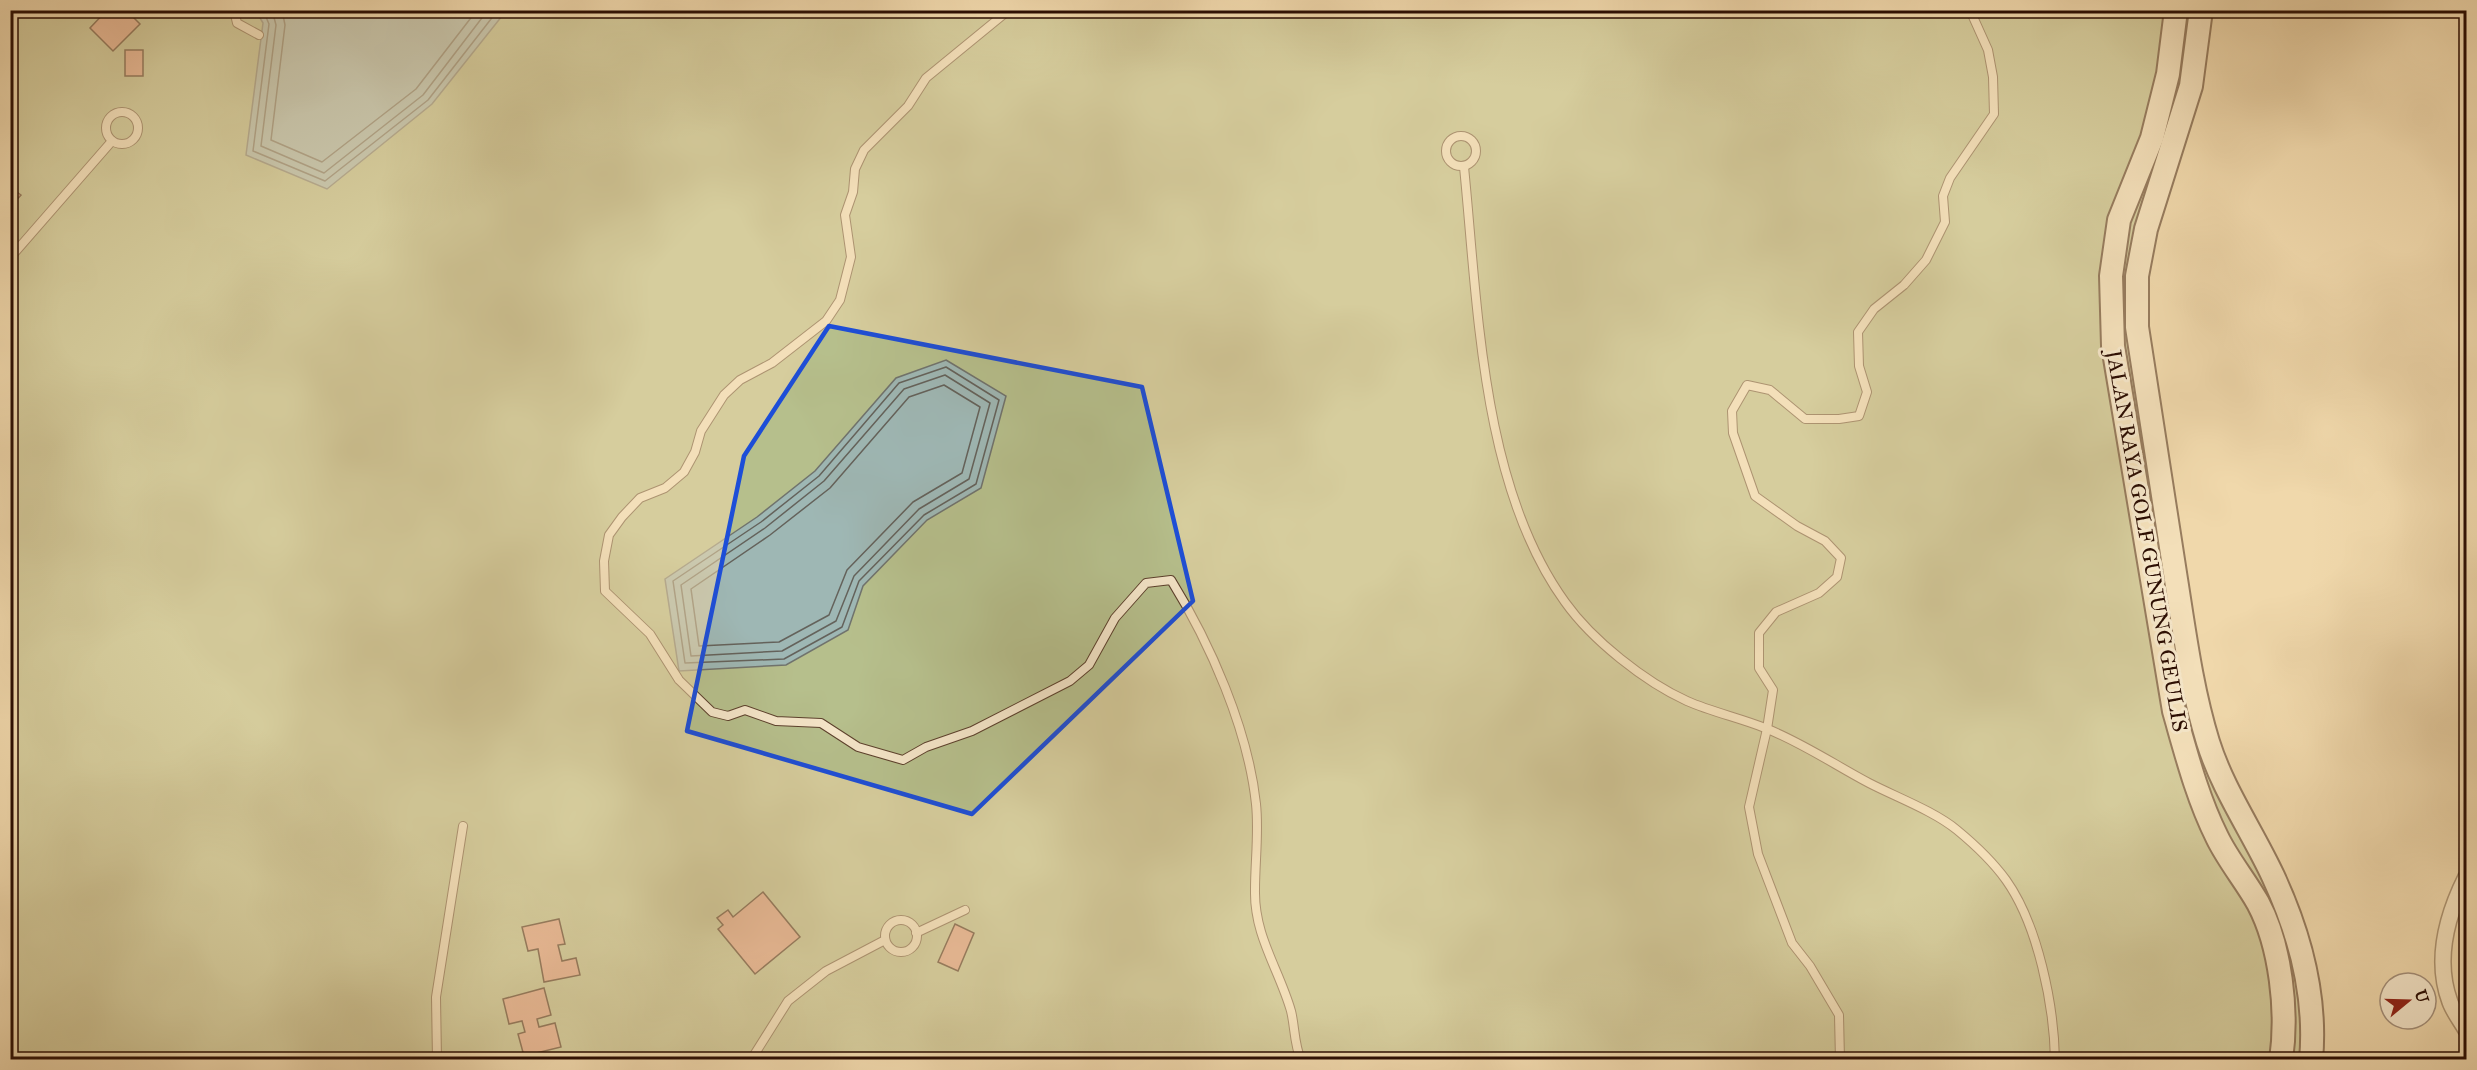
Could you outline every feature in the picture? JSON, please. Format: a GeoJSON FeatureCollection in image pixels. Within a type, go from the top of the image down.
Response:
{"type":"FeatureCollection","features":[{"type":"Feature","properties":{"kind":"main road","name":"JALAN RAYA GOLF GUNUNG GEULIS"},"geometry":{"type":"LineString","coordinates":[[2176,10],[2168,74],[2152,138],[2119,220],[2111,276],[2112,339],[2174,711],[2190,767],[2217,837],[2259,905],[2279,965],[2285,1030],[2281,1059]]}},
{"type":"Feature","properties":{"kind":"main road","name":"JALAN RAYA GOLF GUNUNG GEULIS"},"geometry":{"type":"LineString","coordinates":[[2201,10],[2191,86],[2146,229],[2137,276],[2137,327],[2192,680],[2208,743],[2239,816],[2272,875],[2293,924],[2309,977],[2314,1030],[2310,1059]]}},
{"type":"Feature","properties":{"kind":"street"},"geometry":{"type":"LineString","coordinates":[[2466,877],[2452,905],[2445,929],[2444,969],[2450,1002],[2466,1030]]}},
{"type":"Feature","properties":{"kind":"lane"},"geometry":{"type":"LineString","coordinates":[[234,10],[237,23],[259,35]]}},
{"type":"Feature","properties":{"kind":"lane"},"geometry":{"type":"LineString","coordinates":[[1009,10],[926,78],[908,106],[864,150],[855,169],[853,192],[845,215],[852,257],[840,300],[826,321],[772,363],[740,380],[724,395],[701,431],[695,452],[684,472],[665,488],[640,498],[622,517],[609,535],[604,561],[605,591],[650,634],[679,680],[712,712],[728,716],[745,710],[776,721],[821,723],[858,747],[903,760],[926,747],[972,730],[1070,681],[1089,665],[1115,618],[1146,583],[1171,580],[1197,621],[1215,663],[1247,758],[1256,804],[1257,912],[1265,950],[1291,1012],[1297,1049],[1301,1059]]}},
{"type":"Feature","properties":{"kind":"lane"},"geometry":{"type":"LineString","coordinates":[[1840,1059],[1839,1016],[1810,966],[1792,943],[1758,854],[1749,807],[1767,729],[1773,690],[1759,668],[1759,633],[1776,612],[1819,593],[1837,577],[1841,558],[1826,542],[1797,526],[1755,496],[1732,433],[1732,411],[1747,385],[1770,390],[1805,419],[1839,419],[1859,416],[1867,392],[1859,366],[1858,332],[1874,309],[1904,285],[1926,260],[1945,222],[1944,196],[1950,178],[1994,114],[1993,77],[1988,50],[1970,10]]}},
{"type":"Feature","properties":{"kind":"lane"},"geometry":{"type":"LineString","coordinates":[[120,113],[132,116],[137,126],[134,138],[124,144],[112,141],[106,130],[109,119],[120,113]]}},
{"type":"Feature","properties":{"kind":"lane"},"geometry":{"type":"LineString","coordinates":[[1458,136],[1470,140],[1476,152],[1470,164],[1464,167],[1451,163],[1445,151],[1451,139],[1458,136]]}},
{"type":"Feature","properties":{"kind":"lane"},"geometry":{"type":"LineString","coordinates":[[10,258],[112,141]]}},
{"type":"Feature","properties":{"kind":"lane"},"geometry":{"type":"LineString","coordinates":[[1464,167],[1487,388],[1510,486],[1532,545],[1565,602],[1600,642],[1686,700],[1767,729],[1954,828],[2007,881],[2025,915],[2039,955],[2055,1059]]}},
{"type":"Feature","properties":{"kind":"lane"},"geometry":{"type":"LineString","coordinates":[[437,1059],[436,997],[463,826]]}},
{"type":"Feature","properties":{"kind":"lane"},"geometry":{"type":"LineString","coordinates":[[916,933],[964,910]]}},
{"type":"Feature","properties":{"kind":"lane"},"geometry":{"type":"LineString","coordinates":[[902,920],[912,924],[916,933],[915,942],[909,950],[900,952],[891,948],[885,940],[886,930],[892,922],[902,920]]}},
{"type":"Feature","properties":{"kind":"lane"},"geometry":{"type":"LineString","coordinates":[[751,1059],[788,1001],[826,971],[885,940]]}},
{"type":"Feature","properties":{"kind":"highlighted area"},"geometry":{"type":"Polygon","coordinates":[[[829,326],[1142,387],[1193,601],[972,814],[687,731],[744,456],[829,326]]]}},
{"type":"Feature","properties":{"kind":"green space"},"geometry":{"type":"Polygon","coordinates":[[[10,11],[2201,11],[2137,281],[2192,680],[2293,924],[2311,1059],[11,1059],[10,11]]]}},
{"type":"Feature","properties":{"kind":"water"},"geometry":{"type":"Polygon","coordinates":[[[256,11],[506,11],[432,104],[327,189],[246,155],[263,23],[256,11]]]}},
{"type":"Feature","properties":{"kind":"water"},"geometry":{"type":"Polygon","coordinates":[[[946,360],[1006,396],[981,488],[927,520],[863,586],[848,630],[786,665],[679,671],[665,579],[757,517],[815,471],[896,378],[946,360]]]}},
{"type":"Feature","properties":{"kind":"building"},"geometry":{"type":"Polygon","coordinates":[[[107,10],[126,10],[140,24],[113,51],[90,28],[107,10]]]}},
{"type":"Feature","properties":{"kind":"building"},"geometry":{"type":"Polygon","coordinates":[[[125,50],[143,50],[143,76],[125,76],[125,50]]]}},
{"type":"Feature","properties":{"kind":"building"},"geometry":{"type":"Polygon","coordinates":[[[10,187],[21,195],[10,207],[10,187]]]}},
{"type":"Feature","properties":{"kind":"building"},"geometry":{"type":"Polygon","coordinates":[[[763,892],[800,937],[755,974],[718,929],[723,925],[717,918],[728,910],[733,917],[763,892]]]}},
{"type":"Feature","properties":{"kind":"building"},"geometry":{"type":"Polygon","coordinates":[[[559,919],[565,944],[558,945],[562,961],[576,958],[580,975],[544,982],[538,949],[528,951],[522,927],[559,919]]]}},
{"type":"Feature","properties":{"kind":"building"},"geometry":{"type":"Polygon","coordinates":[[[955,924],[974,933],[958,971],[938,962],[955,924]]]}},
{"type":"Feature","properties":{"kind":"building"},"geometry":{"type":"Polygon","coordinates":[[[544,988],[551,1015],[537,1019],[539,1027],[555,1023],[561,1047],[524,1056],[518,1034],[525,1032],[522,1021],[509,1024],[503,999],[544,988]]]}}]}
